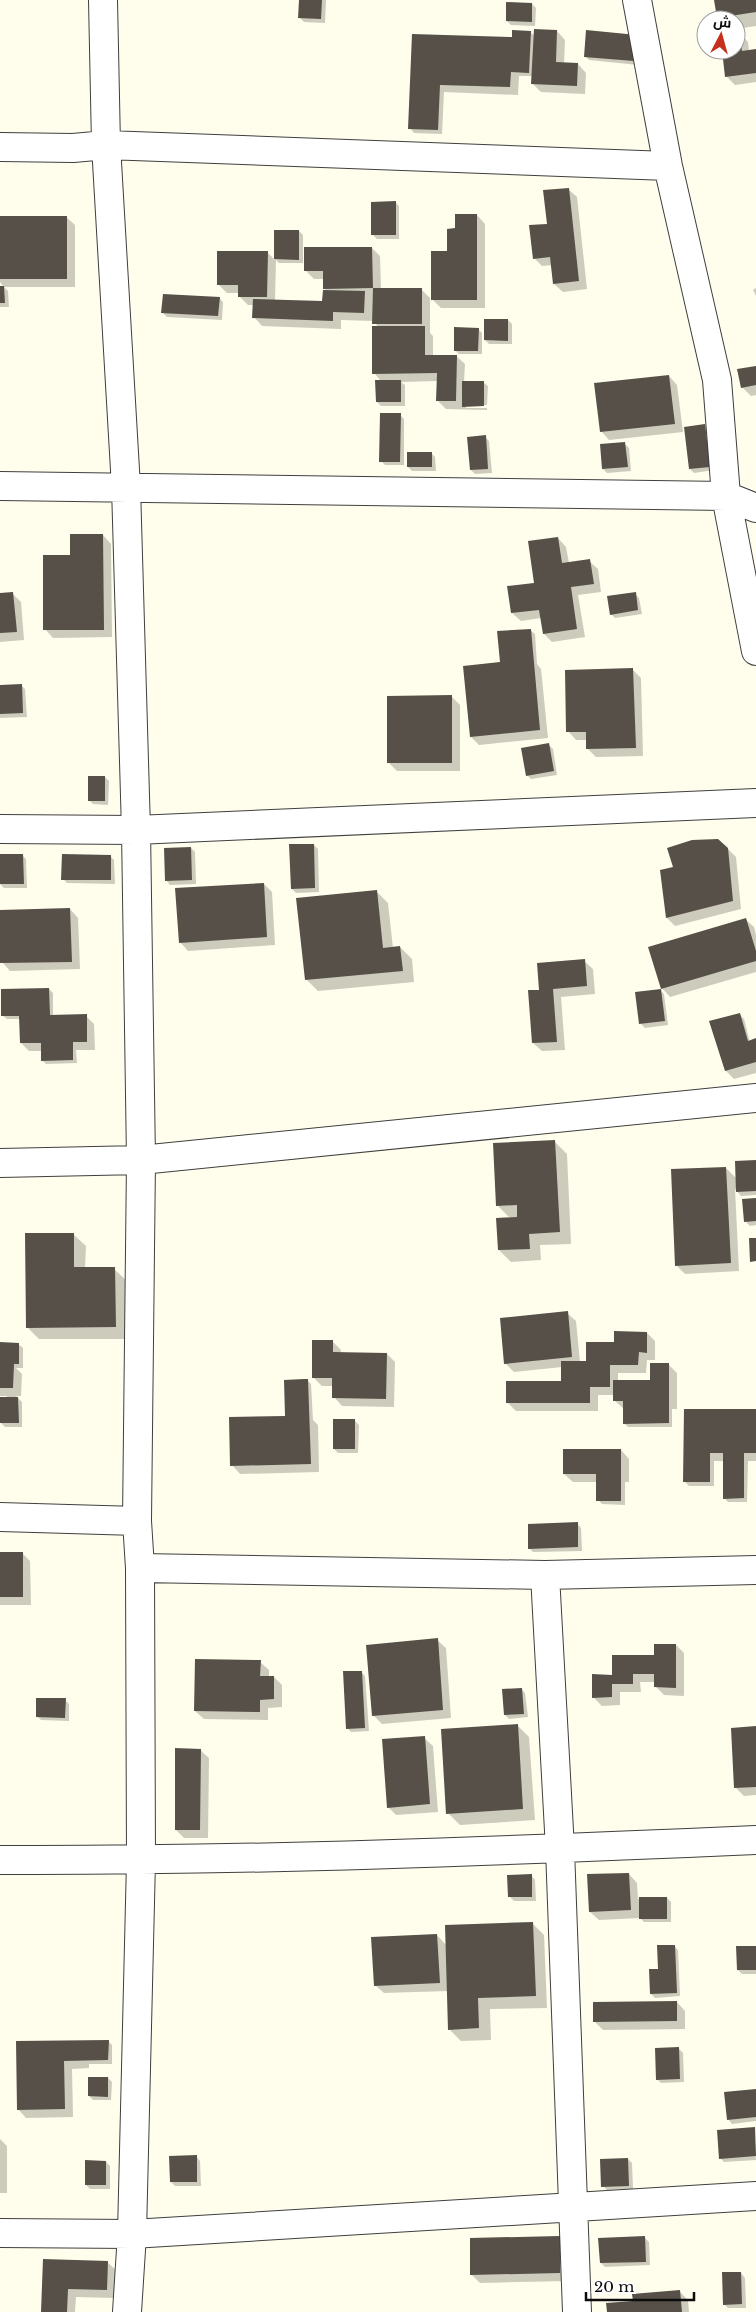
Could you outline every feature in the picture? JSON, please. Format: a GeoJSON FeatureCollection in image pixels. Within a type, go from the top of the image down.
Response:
{"type":"FeatureCollection","features":[{"type":"Feature","properties":{"kind":"street"},"geometry":{"type":"LineString","coordinates":[[102,0],[106,145],[126,487],[136,830],[141,1160],[137,1521],[140,1568],[141,1861],[132,2234],[127,2312]]}},
{"type":"Feature","properties":{"kind":"street"},"geometry":{"type":"LineString","coordinates":[[637,0],[668,166],[716,380],[726,496],[756,651]]}},
{"type":"Feature","properties":{"kind":"street"},"geometry":{"type":"LineString","coordinates":[[0,147],[73,148],[106,145],[668,166]]}},
{"type":"Feature","properties":{"kind":"street"},"geometry":{"type":"LineString","coordinates":[[0,486],[726,496],[756,508]]}},
{"type":"Feature","properties":{"kind":"street"},"geometry":{"type":"LineString","coordinates":[[0,829],[136,830],[756,803]]}},
{"type":"Feature","properties":{"kind":"street"},"geometry":{"type":"LineString","coordinates":[[0,1163],[141,1160],[756,1098]]}},
{"type":"Feature","properties":{"kind":"street"},"geometry":{"type":"LineString","coordinates":[[0,1517],[137,1521]]}},
{"type":"Feature","properties":{"kind":"street"},"geometry":{"type":"LineString","coordinates":[[140,1568],[545,1575],[756,1570]]}},
{"type":"Feature","properties":{"kind":"street"},"geometry":{"type":"LineString","coordinates":[[545,1575],[560,1849],[577,2312]]}},
{"type":"Feature","properties":{"kind":"street"},"geometry":{"type":"LineString","coordinates":[[0,1860],[141,1861],[560,1849],[756,1840]]}},
{"type":"Feature","properties":{"kind":"street"},"geometry":{"type":"LineString","coordinates":[[0,2233],[132,2234],[756,2196]]}},
{"type":"Feature","properties":{"kind":"building"},"geometry":{"type":"Polygon","coordinates":[[[299,0],[322,0],[321,19],[298,18],[299,0]]]}},
{"type":"Feature","properties":{"kind":"building"},"geometry":{"type":"Polygon","coordinates":[[[714,0],[756,0],[756,12],[746,14],[746,10],[716,10],[714,0]]]}},
{"type":"Feature","properties":{"kind":"building"},"geometry":{"type":"Polygon","coordinates":[[[506,2],[532,3],[532,22],[506,21],[506,2]]]}},
{"type":"Feature","properties":{"kind":"building"},"geometry":{"type":"Polygon","coordinates":[[[534,29],[557,30],[556,62],[578,63],[577,86],[531,84],[534,29]]]}},
{"type":"Feature","properties":{"kind":"building"},"geometry":{"type":"Polygon","coordinates":[[[512,30],[531,31],[529,73],[511,72],[510,87],[440,85],[438,130],[408,129],[412,34],[512,37],[512,30]]]}},
{"type":"Feature","properties":{"kind":"building"},"geometry":{"type":"Polygon","coordinates":[[[586,30],[637,35],[634,61],[584,57],[586,30]]]}},
{"type":"Feature","properties":{"kind":"building"},"geometry":{"type":"Polygon","coordinates":[[[756,49],[756,73],[725,77],[723,60],[746,60],[746,50],[756,49]]]}},
{"type":"Feature","properties":{"kind":"building"},"geometry":{"type":"Polygon","coordinates":[[[569,188],[579,281],[553,284],[550,257],[533,259],[529,225],[547,224],[543,190],[569,188]]]}},
{"type":"Feature","properties":{"kind":"building"},"geometry":{"type":"Polygon","coordinates":[[[396,201],[396,235],[371,235],[371,202],[396,201]]]}},
{"type":"Feature","properties":{"kind":"building"},"geometry":{"type":"Polygon","coordinates":[[[455,214],[477,214],[477,300],[431,300],[431,251],[447,251],[447,229],[455,228],[455,214]]]}},
{"type":"Feature","properties":{"kind":"building"},"geometry":{"type":"Polygon","coordinates":[[[0,216],[67,216],[67,279],[0,279],[0,216]]]}},
{"type":"Feature","properties":{"kind":"building"},"geometry":{"type":"Polygon","coordinates":[[[274,230],[299,230],[299,260],[274,259],[274,230]]]}},
{"type":"Feature","properties":{"kind":"building"},"geometry":{"type":"Polygon","coordinates":[[[304,247],[372,247],[373,288],[323,289],[323,271],[304,271],[304,247]]]}},
{"type":"Feature","properties":{"kind":"building"},"geometry":{"type":"Polygon","coordinates":[[[217,251],[268,251],[267,297],[238,297],[238,285],[217,285],[217,251]]]}},
{"type":"Feature","properties":{"kind":"building"},"geometry":{"type":"Polygon","coordinates":[[[0,286],[4,286],[5,303],[0,303],[0,286]]]}},
{"type":"Feature","properties":{"kind":"building"},"geometry":{"type":"Polygon","coordinates":[[[373,288],[422,288],[422,324],[372,324],[373,288]]]}},
{"type":"Feature","properties":{"kind":"building"},"geometry":{"type":"Polygon","coordinates":[[[323,290],[365,291],[364,313],[333,312],[333,321],[252,318],[253,299],[322,301],[323,290]]]}},
{"type":"Feature","properties":{"kind":"building"},"geometry":{"type":"Polygon","coordinates":[[[163,294],[220,297],[218,316],[161,313],[163,294]]]}},
{"type":"Feature","properties":{"kind":"building"},"geometry":{"type":"Polygon","coordinates":[[[484,319],[508,319],[508,341],[484,340],[484,319]]]}},
{"type":"Feature","properties":{"kind":"building"},"geometry":{"type":"Polygon","coordinates":[[[372,326],[425,326],[425,355],[457,355],[456,401],[436,401],[437,373],[372,374],[372,326]]]}},
{"type":"Feature","properties":{"kind":"building"},"geometry":{"type":"Polygon","coordinates":[[[454,327],[479,328],[478,351],[454,351],[454,327]]]}},
{"type":"Feature","properties":{"kind":"building"},"geometry":{"type":"Polygon","coordinates":[[[756,366],[756,385],[741,388],[737,369],[756,366]]]}},
{"type":"Feature","properties":{"kind":"building"},"geometry":{"type":"Polygon","coordinates":[[[669,375],[675,424],[600,432],[594,383],[669,375]]]}},
{"type":"Feature","properties":{"kind":"building"},"geometry":{"type":"Polygon","coordinates":[[[375,380],[401,380],[401,402],[376,402],[375,380]]]}},
{"type":"Feature","properties":{"kind":"building"},"geometry":{"type":"Polygon","coordinates":[[[462,381],[484,381],[484,406],[462,407],[462,381]]]}},
{"type":"Feature","properties":{"kind":"building"},"geometry":{"type":"Polygon","coordinates":[[[380,413],[401,413],[400,462],[379,462],[380,413]]]}},
{"type":"Feature","properties":{"kind":"building"},"geometry":{"type":"Polygon","coordinates":[[[705,424],[710,467],[689,469],[684,427],[705,424]]]}},
{"type":"Feature","properties":{"kind":"building"},"geometry":{"type":"Polygon","coordinates":[[[486,435],[488,469],[470,470],[467,437],[486,435]]]}},
{"type":"Feature","properties":{"kind":"building"},"geometry":{"type":"Polygon","coordinates":[[[625,442],[628,467],[602,469],[600,444],[625,442]]]}},
{"type":"Feature","properties":{"kind":"building"},"geometry":{"type":"Polygon","coordinates":[[[407,452],[432,452],[432,467],[407,467],[407,452]]]}},
{"type":"Feature","properties":{"kind":"building"},"geometry":{"type":"Polygon","coordinates":[[[70,534],[103,534],[104,630],[43,630],[43,555],[70,555],[70,534]]]}},
{"type":"Feature","properties":{"kind":"building"},"geometry":{"type":"Polygon","coordinates":[[[558,537],[562,563],[590,559],[594,584],[571,587],[577,629],[543,634],[539,610],[511,613],[507,586],[534,583],[528,541],[558,537]]]}},
{"type":"Feature","properties":{"kind":"building"},"geometry":{"type":"Polygon","coordinates":[[[13,592],[17,632],[0,633],[0,593],[13,592]]]}},
{"type":"Feature","properties":{"kind":"building"},"geometry":{"type":"Polygon","coordinates":[[[636,592],[638,610],[610,615],[607,596],[636,592]]]}},
{"type":"Feature","properties":{"kind":"building"},"geometry":{"type":"Polygon","coordinates":[[[531,629],[540,730],[470,737],[463,666],[500,662],[497,631],[531,629]]]}},
{"type":"Feature","properties":{"kind":"building"},"geometry":{"type":"Polygon","coordinates":[[[633,668],[636,748],[586,749],[586,732],[566,732],[565,670],[633,668]]]}},
{"type":"Feature","properties":{"kind":"building"},"geometry":{"type":"Polygon","coordinates":[[[22,684],[23,713],[0,714],[0,685],[22,684]]]}},
{"type":"Feature","properties":{"kind":"building"},"geometry":{"type":"Polygon","coordinates":[[[452,695],[452,763],[387,763],[387,696],[452,695]]]}},
{"type":"Feature","properties":{"kind":"building"},"geometry":{"type":"Polygon","coordinates":[[[549,743],[554,771],[526,776],[521,748],[549,743]]]}},
{"type":"Feature","properties":{"kind":"building"},"geometry":{"type":"Polygon","coordinates":[[[88,776],[105,776],[105,801],[88,801],[88,776]]]}},
{"type":"Feature","properties":{"kind":"building"},"geometry":{"type":"Polygon","coordinates":[[[718,839],[728,848],[733,901],[666,918],[660,870],[673,867],[667,848],[692,840],[718,839]]]}},
{"type":"Feature","properties":{"kind":"building"},"geometry":{"type":"Polygon","coordinates":[[[289,844],[314,844],[315,888],[291,889],[289,844]]]}},
{"type":"Feature","properties":{"kind":"building"},"geometry":{"type":"Polygon","coordinates":[[[191,847],[192,880],[165,881],[164,848],[191,847]]]}},
{"type":"Feature","properties":{"kind":"building"},"geometry":{"type":"Polygon","coordinates":[[[0,854],[23,854],[24,884],[0,884],[0,854]]]}},
{"type":"Feature","properties":{"kind":"building"},"geometry":{"type":"Polygon","coordinates":[[[62,854],[111,855],[111,880],[61,880],[62,854]]]}},
{"type":"Feature","properties":{"kind":"building"},"geometry":{"type":"Polygon","coordinates":[[[264,883],[267,937],[179,943],[175,888],[264,883]]]}},
{"type":"Feature","properties":{"kind":"building"},"geometry":{"type":"Polygon","coordinates":[[[377,890],[383,948],[400,946],[403,971],[305,980],[296,898],[377,890]]]}},
{"type":"Feature","properties":{"kind":"building"},"geometry":{"type":"Polygon","coordinates":[[[70,908],[72,962],[0,963],[0,910],[70,908]]]}},
{"type":"Feature","properties":{"kind":"building"},"geometry":{"type":"Polygon","coordinates":[[[746,918],[756,951],[756,961],[661,989],[648,947],[746,918]]]}},
{"type":"Feature","properties":{"kind":"building"},"geometry":{"type":"Polygon","coordinates":[[[585,959],[587,986],[553,989],[557,1042],[532,1043],[528,990],[539,990],[537,963],[585,959]]]}},
{"type":"Feature","properties":{"kind":"building"},"geometry":{"type":"Polygon","coordinates":[[[49,988],[50,1015],[87,1014],[87,1042],[73,1042],[73,1060],[41,1061],[41,1043],[20,1043],[19,1016],[1,1016],[1,989],[49,988]]]}},
{"type":"Feature","properties":{"kind":"building"},"geometry":{"type":"Polygon","coordinates":[[[661,989],[665,1021],[639,1024],[635,992],[661,989]]]}},
{"type":"Feature","properties":{"kind":"building"},"geometry":{"type":"Polygon","coordinates":[[[740,1013],[748,1041],[756,1038],[756,1062],[725,1071],[709,1021],[740,1013]]]}},
{"type":"Feature","properties":{"kind":"building"},"geometry":{"type":"Polygon","coordinates":[[[555,1140],[560,1232],[529,1234],[530,1249],[498,1250],[496,1218],[517,1217],[517,1205],[496,1206],[493,1143],[555,1140]]]}},
{"type":"Feature","properties":{"kind":"building"},"geometry":{"type":"Polygon","coordinates":[[[756,1160],[756,1191],[736,1192],[735,1161],[756,1160]]]}},
{"type":"Feature","properties":{"kind":"building"},"geometry":{"type":"Polygon","coordinates":[[[726,1167],[731,1263],[675,1266],[671,1169],[726,1167]]]}},
{"type":"Feature","properties":{"kind":"building"},"geometry":{"type":"Polygon","coordinates":[[[756,1198],[756,1221],[744,1222],[742,1199],[756,1198]]]}},
{"type":"Feature","properties":{"kind":"building"},"geometry":{"type":"Polygon","coordinates":[[[25,1233],[74,1233],[74,1267],[115,1267],[116,1327],[26,1328],[25,1233]]]}},
{"type":"Feature","properties":{"kind":"building"},"geometry":{"type":"Polygon","coordinates":[[[749,1238],[756,1238],[756,1261],[750,1262],[749,1238]]]}},
{"type":"Feature","properties":{"kind":"building"},"geometry":{"type":"Polygon","coordinates":[[[568,1311],[572,1357],[504,1364],[500,1318],[568,1311]]]}},
{"type":"Feature","properties":{"kind":"building"},"geometry":{"type":"Polygon","coordinates":[[[614,1331],[647,1332],[647,1353],[639,1352],[638,1365],[610,1365],[610,1387],[590,1387],[590,1403],[506,1403],[506,1381],[561,1381],[561,1361],[586,1361],[586,1342],[614,1342],[614,1331]]]}},
{"type":"Feature","properties":{"kind":"building"},"geometry":{"type":"Polygon","coordinates":[[[312,1340],[333,1340],[333,1352],[387,1353],[386,1399],[332,1398],[332,1378],[312,1378],[312,1340]]]}},
{"type":"Feature","properties":{"kind":"building"},"geometry":{"type":"Polygon","coordinates":[[[0,1342],[19,1343],[19,1364],[14,1364],[13,1388],[0,1388],[0,1342]]]}},
{"type":"Feature","properties":{"kind":"building"},"geometry":{"type":"Polygon","coordinates":[[[650,1363],[669,1363],[669,1423],[623,1424],[623,1401],[613,1401],[613,1380],[650,1380],[650,1363]]]}},
{"type":"Feature","properties":{"kind":"building"},"geometry":{"type":"Polygon","coordinates":[[[308,1379],[311,1464],[230,1466],[229,1417],[285,1416],[284,1380],[308,1379]]]}},
{"type":"Feature","properties":{"kind":"building"},"geometry":{"type":"Polygon","coordinates":[[[0,1397],[18,1397],[19,1423],[0,1423],[0,1397]]]}},
{"type":"Feature","properties":{"kind":"building"},"geometry":{"type":"Polygon","coordinates":[[[684,1409],[756,1409],[756,1453],[744,1453],[744,1498],[723,1499],[723,1453],[710,1453],[710,1482],[683,1482],[684,1409]]]}},
{"type":"Feature","properties":{"kind":"building"},"geometry":{"type":"Polygon","coordinates":[[[333,1419],[355,1419],[355,1449],[333,1449],[333,1419]]]}},
{"type":"Feature","properties":{"kind":"building"},"geometry":{"type":"Polygon","coordinates":[[[563,1449],[621,1449],[621,1501],[596,1501],[596,1474],[563,1474],[563,1449]]]}},
{"type":"Feature","properties":{"kind":"building"},"geometry":{"type":"Polygon","coordinates":[[[578,1522],[578,1547],[528,1549],[528,1524],[578,1522]]]}},
{"type":"Feature","properties":{"kind":"building"},"geometry":{"type":"Polygon","coordinates":[[[0,1552],[23,1552],[23,1597],[0,1597],[0,1552]]]}},
{"type":"Feature","properties":{"kind":"building"},"geometry":{"type":"Polygon","coordinates":[[[438,1638],[443,1710],[372,1716],[366,1645],[438,1638]]]}},
{"type":"Feature","properties":{"kind":"building"},"geometry":{"type":"Polygon","coordinates":[[[654,1644],[676,1644],[676,1688],[654,1687],[654,1674],[633,1674],[633,1684],[612,1684],[612,1697],[592,1698],[592,1674],[612,1675],[612,1655],[654,1655],[654,1644]]]}},
{"type":"Feature","properties":{"kind":"building"},"geometry":{"type":"Polygon","coordinates":[[[195,1659],[261,1660],[260,1676],[274,1676],[274,1699],[260,1700],[260,1712],[194,1711],[195,1659]]]}},
{"type":"Feature","properties":{"kind":"building"},"geometry":{"type":"Polygon","coordinates":[[[343,1671],[362,1671],[365,1728],[346,1729],[343,1671]]]}},
{"type":"Feature","properties":{"kind":"building"},"geometry":{"type":"Polygon","coordinates":[[[522,1688],[524,1714],[504,1715],[502,1689],[522,1688]]]}},
{"type":"Feature","properties":{"kind":"building"},"geometry":{"type":"Polygon","coordinates":[[[36,1698],[66,1698],[65,1718],[36,1717],[36,1698]]]}},
{"type":"Feature","properties":{"kind":"building"},"geometry":{"type":"Polygon","coordinates":[[[518,1724],[523,1809],[446,1814],[441,1729],[518,1724]]]}},
{"type":"Feature","properties":{"kind":"building"},"geometry":{"type":"Polygon","coordinates":[[[756,1726],[756,1787],[734,1788],[731,1728],[756,1726]]]}},
{"type":"Feature","properties":{"kind":"building"},"geometry":{"type":"Polygon","coordinates":[[[425,1736],[430,1804],[387,1808],[382,1739],[425,1736]]]}},
{"type":"Feature","properties":{"kind":"building"},"geometry":{"type":"Polygon","coordinates":[[[175,1748],[201,1749],[200,1830],[175,1830],[175,1748]]]}},
{"type":"Feature","properties":{"kind":"building"},"geometry":{"type":"Polygon","coordinates":[[[629,1873],[631,1910],[589,1912],[587,1874],[629,1873]]]}},
{"type":"Feature","properties":{"kind":"building"},"geometry":{"type":"Polygon","coordinates":[[[532,1874],[532,1897],[508,1897],[507,1875],[532,1874]]]}},
{"type":"Feature","properties":{"kind":"building"},"geometry":{"type":"Polygon","coordinates":[[[639,1897],[667,1897],[667,1919],[639,1919],[639,1897]]]}},
{"type":"Feature","properties":{"kind":"building"},"geometry":{"type":"Polygon","coordinates":[[[533,1922],[536,1996],[478,1998],[479,2028],[448,2030],[445,1925],[533,1922]]]}},
{"type":"Feature","properties":{"kind":"building"},"geometry":{"type":"Polygon","coordinates":[[[437,1934],[440,1983],[374,1986],[371,1937],[437,1934]]]}},
{"type":"Feature","properties":{"kind":"building"},"geometry":{"type":"Polygon","coordinates":[[[657,1945],[675,1945],[677,1993],[650,1994],[649,1969],[658,1969],[657,1945]]]}},
{"type":"Feature","properties":{"kind":"building"},"geometry":{"type":"Polygon","coordinates":[[[736,1946],[756,1946],[756,1970],[737,1970],[736,1946]]]}},
{"type":"Feature","properties":{"kind":"building"},"geometry":{"type":"Polygon","coordinates":[[[677,2001],[677,2021],[593,2022],[593,2002],[677,2001]]]}},
{"type":"Feature","properties":{"kind":"building"},"geometry":{"type":"Polygon","coordinates":[[[109,2040],[108,2060],[64,2061],[65,2109],[17,2110],[16,2041],[109,2040]]]}},
{"type":"Feature","properties":{"kind":"building"},"geometry":{"type":"Polygon","coordinates":[[[679,2047],[680,2079],[656,2080],[655,2048],[679,2047]]]}},
{"type":"Feature","properties":{"kind":"building"},"geometry":{"type":"Polygon","coordinates":[[[88,2077],[108,2077],[108,2097],[88,2096],[88,2077]]]}},
{"type":"Feature","properties":{"kind":"building"},"geometry":{"type":"Polygon","coordinates":[[[756,2089],[756,2117],[727,2120],[724,2092],[756,2089]]]}},
{"type":"Feature","properties":{"kind":"building"},"geometry":{"type":"Polygon","coordinates":[[[755,2127],[756,2156],[719,2159],[717,2130],[755,2127]]]}},
{"type":"Feature","properties":{"kind":"building"},"geometry":{"type":"Polygon","coordinates":[[[197,2155],[197,2182],[170,2182],[169,2156],[197,2155]]]}},
{"type":"Feature","properties":{"kind":"building"},"geometry":{"type":"Polygon","coordinates":[[[628,2158],[629,2186],[601,2187],[600,2159],[628,2158]]]}},
{"type":"Feature","properties":{"kind":"building"},"geometry":{"type":"Polygon","coordinates":[[[85,2160],[106,2161],[106,2185],[85,2185],[85,2160]]]}},
{"type":"Feature","properties":{"kind":"building"},"geometry":{"type":"Polygon","coordinates":[[[560,2236],[560,2273],[470,2275],[470,2238],[560,2236]]]}},
{"type":"Feature","properties":{"kind":"building"},"geometry":{"type":"Polygon","coordinates":[[[645,2236],[646,2262],[600,2263],[598,2238],[645,2236]]]}},
{"type":"Feature","properties":{"kind":"building"},"geometry":{"type":"Polygon","coordinates":[[[43,2259],[108,2261],[107,2290],[68,2289],[67,2312],[41,2312],[43,2259]]]}},
{"type":"Feature","properties":{"kind":"building"},"geometry":{"type":"Polygon","coordinates":[[[722,2272],[741,2272],[742,2304],[723,2305],[722,2272]]]}},
{"type":"Feature","properties":{"kind":"building"},"geometry":{"type":"Polygon","coordinates":[[[680,2290],[682,2312],[607,2312],[606,2303],[633,2301],[632,2294],[680,2290]]]}}]}
